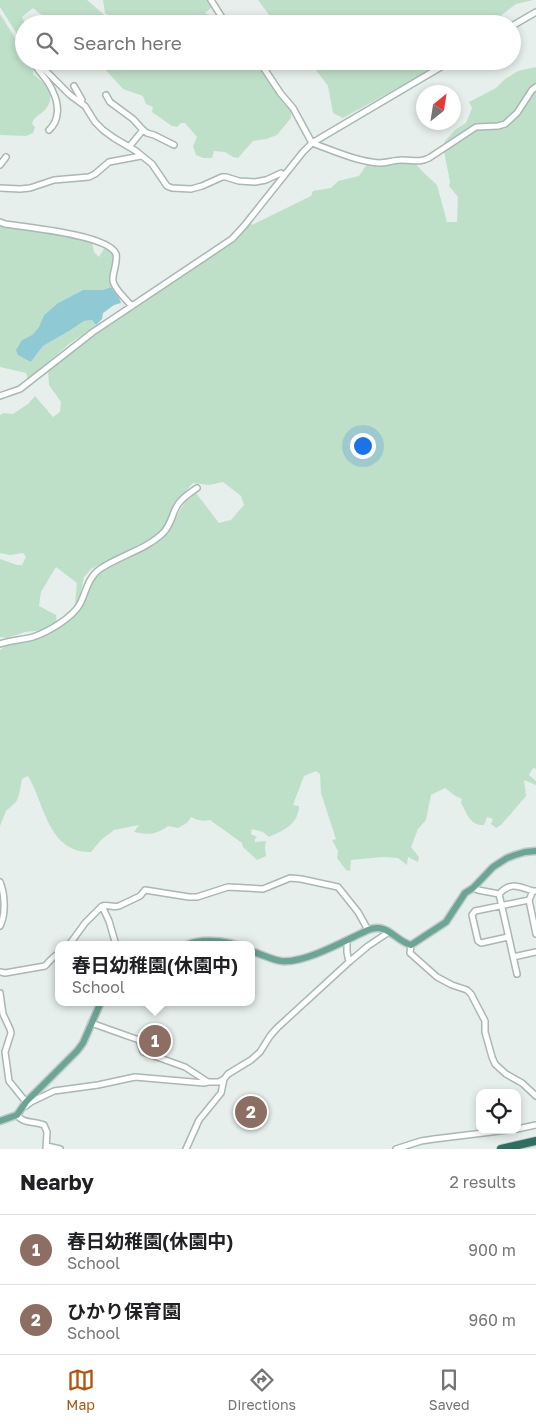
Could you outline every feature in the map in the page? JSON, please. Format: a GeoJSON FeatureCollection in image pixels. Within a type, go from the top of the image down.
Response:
{"type":"FeatureCollection","features":[{"type":"Feature","properties":{"kind":"highway"},"geometry":{"type":"LineString","coordinates":[[501,1149],[536,1141]]}},
{"type":"Feature","properties":{"kind":"main road"},"geometry":{"type":"LineString","coordinates":[[255,952],[281,961],[290,961],[317,953],[376,928],[388,931],[411,946],[446,922],[460,900],[493,867],[507,858],[525,852],[536,851]]}},
{"type":"Feature","properties":{"kind":"main road"},"geometry":{"type":"LineString","coordinates":[[0,1121],[16,1115],[26,1102],[77,1051],[83,1043],[99,1006]]}},
{"type":"Feature","properties":{"kind":"street"},"geometry":{"type":"LineString","coordinates":[[211,0],[220,15]]}},
{"type":"Feature","properties":{"kind":"street"},"geometry":{"type":"LineString","coordinates":[[521,21],[536,12]]}},
{"type":"Feature","properties":{"kind":"street"},"geometry":{"type":"LineString","coordinates":[[38,70],[53,91],[57,110],[57,119],[54,126],[49,130]]}},
{"type":"Feature","properties":{"kind":"street"},"geometry":{"type":"LineString","coordinates":[[45,70],[70,95],[85,106],[102,130],[136,151],[152,164],[166,186],[191,189],[222,177],[255,182],[266,180],[281,173],[284,174]]}},
{"type":"Feature","properties":{"kind":"street"},"geometry":{"type":"LineString","coordinates":[[264,70],[280,94],[293,108],[312,143],[358,159],[377,163],[402,160],[422,161],[476,127],[505,124],[517,113],[536,87]]}},
{"type":"Feature","properties":{"kind":"street"},"geometry":{"type":"LineString","coordinates":[[0,396],[20,389],[93,332],[232,239],[284,174],[312,143],[436,70]]}},
{"type":"Feature","properties":{"kind":"street"},"geometry":{"type":"LineString","coordinates":[[74,86],[82,100],[80,102]]}},
{"type":"Feature","properties":{"kind":"street"},"geometry":{"type":"LineString","coordinates":[[106,96],[110,102],[133,119],[147,133],[174,145]]}},
{"type":"Feature","properties":{"kind":"street"},"geometry":{"type":"LineString","coordinates":[[130,147],[143,130]]}},
{"type":"Feature","properties":{"kind":"street"},"geometry":{"type":"LineString","coordinates":[[0,188],[30,188],[54,180],[89,176],[95,174],[109,162],[141,156]]}},
{"type":"Feature","properties":{"kind":"street"},"geometry":{"type":"LineString","coordinates":[[0,165],[6,157]]}},
{"type":"Feature","properties":{"kind":"street"},"geometry":{"type":"LineString","coordinates":[[0,222],[87,237],[111,248],[115,252],[116,258],[114,286],[132,306]]}},
{"type":"Feature","properties":{"kind":"street"},"geometry":{"type":"LineString","coordinates":[[0,644],[12,639],[34,636],[47,631],[74,613],[92,577],[99,569],[154,540],[163,533],[169,526],[177,505],[197,488]]}},
{"type":"Feature","properties":{"kind":"street"},"geometry":{"type":"LineString","coordinates":[[72,941],[85,923],[102,906],[105,904],[119,906],[140,896],[145,890],[197,897],[228,887],[263,889],[290,878],[338,888],[358,912],[368,930]]}},
{"type":"Feature","properties":{"kind":"street"},"geometry":{"type":"LineString","coordinates":[[0,882],[3,894],[4,918],[0,926]]}},
{"type":"Feature","properties":{"kind":"street"},"geometry":{"type":"LineString","coordinates":[[499,894],[504,888],[512,885],[535,891],[529,900],[536,934]]}},
{"type":"Feature","properties":{"kind":"street"},"geometry":{"type":"LineString","coordinates":[[473,888],[499,894]]}},
{"type":"Feature","properties":{"kind":"street"},"geometry":{"type":"LineString","coordinates":[[499,894],[517,974]]}},
{"type":"Feature","properties":{"kind":"street"},"geometry":{"type":"LineString","coordinates":[[508,937],[481,943],[478,941],[472,915],[475,911],[529,900]]}},
{"type":"Feature","properties":{"kind":"street"},"geometry":{"type":"LineString","coordinates":[[102,906],[115,941]]}},
{"type":"Feature","properties":{"kind":"street"},"geometry":{"type":"LineString","coordinates":[[21,1108],[54,1091],[135,1077],[204,1083],[219,1082],[260,1052],[277,1028],[349,962],[388,931]]}},
{"type":"Feature","properties":{"kind":"street"},"geometry":{"type":"LineString","coordinates":[[347,940],[349,962]]}},
{"type":"Feature","properties":{"kind":"street"},"geometry":{"type":"LineString","coordinates":[[411,946],[410,952],[437,977],[467,990],[471,994],[485,1021],[495,1064],[506,1074],[522,1083],[536,1096]]}},
{"type":"Feature","properties":{"kind":"street"},"geometry":{"type":"LineString","coordinates":[[513,957],[536,952]]}},
{"type":"Feature","properties":{"kind":"street"},"geometry":{"type":"LineString","coordinates":[[0,972],[5,973],[45,966],[50,958],[55,955]]}},
{"type":"Feature","properties":{"kind":"street"},"geometry":{"type":"LineString","coordinates":[[0,992],[3,1014],[11,1033],[5,1052],[9,1081],[26,1102]]}},
{"type":"Feature","properties":{"kind":"street"},"geometry":{"type":"LineString","coordinates":[[91,1023],[139,1040],[143,1052],[185,1067],[208,1082]]}},
{"type":"Feature","properties":{"kind":"street"},"geometry":{"type":"LineString","coordinates":[[186,1149],[199,1120],[222,1092],[224,1079]]}},
{"type":"Feature","properties":{"kind":"street"},"geometry":{"type":"LineString","coordinates":[[16,1115],[23,1121],[44,1125],[47,1132],[46,1147],[60,1149]]}},
{"type":"Feature","properties":{"kind":"street"},"geometry":{"type":"LineString","coordinates":[[521,1128],[536,1124]]}},
{"type":"Feature","properties":{"kind":"street"},"geometry":{"type":"LineString","coordinates":[[396,1149],[434,1139],[476,1134]]}},
{"type":"Feature","properties":{"kind":"green space"},"geometry":{"type":"Polygon","coordinates":[[[0,0],[87,0],[104,15],[42,15],[33,8],[24,15],[15,15],[15,31],[0,7],[0,0]]]}},
{"type":"Feature","properties":{"kind":"green space"},"geometry":{"type":"Polygon","coordinates":[[[103,0],[210,0],[213,6],[205,13],[210,15],[108,15],[105,13],[103,0]]]}},
{"type":"Feature","properties":{"kind":"green space"},"geometry":{"type":"Polygon","coordinates":[[[258,0],[533,0],[516,4],[502,15],[269,15],[258,0]]]}},
{"type":"Feature","properties":{"kind":"green space"},"geometry":{"type":"Polygon","coordinates":[[[0,14],[15,38],[15,70],[33,70],[33,74],[48,90],[50,99],[45,110],[33,121],[32,124],[35,127],[33,133],[26,136],[0,135],[0,14]]]}},
{"type":"Feature","properties":{"kind":"green space"},"geometry":{"type":"Polygon","coordinates":[[[536,67],[536,769],[533,768],[529,775],[536,781],[536,785],[524,780],[526,796],[501,825],[496,828],[491,824],[493,819],[487,817],[484,825],[479,825],[472,821],[461,803],[462,799],[445,788],[431,795],[426,820],[418,829],[411,847],[419,857],[418,862],[408,857],[407,865],[398,858],[382,857],[351,860],[350,871],[346,870],[337,858],[338,851],[332,840],[336,839],[321,793],[320,774],[316,771],[304,776],[293,805],[299,806],[298,812],[296,818],[289,826],[269,837],[263,832],[252,829],[251,834],[257,837],[255,842],[266,841],[266,856],[257,860],[243,847],[242,843],[210,820],[205,821],[191,817],[187,823],[178,828],[168,826],[152,834],[134,832],[139,825],[114,830],[101,840],[91,852],[77,850],[65,844],[57,836],[44,813],[28,776],[22,779],[16,802],[6,811],[0,826],[0,650],[10,643],[48,633],[75,614],[81,606],[93,578],[100,571],[165,535],[185,502],[196,493],[219,523],[231,520],[244,505],[241,496],[223,482],[209,485],[193,483],[174,504],[164,528],[154,537],[91,569],[84,577],[78,605],[75,604],[77,583],[56,567],[41,592],[39,606],[56,615],[57,624],[44,630],[25,632],[7,638],[0,637],[0,559],[22,565],[26,557],[23,553],[10,555],[0,553],[0,415],[3,413],[13,414],[28,404],[35,396],[53,417],[60,412],[61,402],[49,385],[48,370],[94,334],[230,242],[250,222],[252,225],[311,196],[313,191],[331,188],[338,181],[359,176],[367,164],[415,163],[437,185],[447,222],[457,222],[458,197],[449,186],[450,182],[443,146],[445,141],[455,130],[461,130],[461,126],[466,123],[472,108],[469,102],[496,88],[505,79],[518,71],[536,67]]]}},
{"type":"Feature","properties":{"kind":"green space"},"geometry":{"type":"Polygon","coordinates":[[[106,70],[263,70],[291,110],[291,118],[277,135],[253,141],[238,158],[225,152],[214,151],[212,158],[203,158],[196,155],[193,146],[197,137],[185,123],[181,123],[177,127],[172,126],[152,112],[153,107],[146,104],[143,96],[123,89],[106,70]]]}},
{"type":"Feature","properties":{"kind":"green space"},"geometry":{"type":"Polygon","coordinates":[[[316,70],[429,70],[343,118],[333,113],[328,86],[316,70]]]}},
{"type":"Feature","properties":{"kind":"green space"},"geometry":{"type":"Polygon","coordinates":[[[0,224],[82,238],[92,242],[94,252],[99,257],[105,247],[113,255],[110,278],[111,287],[103,290],[83,290],[58,303],[44,315],[39,327],[32,335],[22,340],[31,362],[43,346],[84,321],[92,320],[96,325],[69,344],[28,379],[26,373],[0,367],[0,224]]]}},
{"type":"Feature","properties":{"kind":"water"},"geometry":{"type":"Polygon","coordinates":[[[111,287],[121,303],[114,305],[103,313],[102,319],[96,325],[92,320],[84,321],[43,346],[31,362],[18,355],[16,350],[22,340],[32,335],[39,327],[44,315],[58,303],[83,290],[103,290],[111,287]]]}},
{"type":"Feature","properties":{"kind":"place","name":"春日幼稚園(休園中)"},"geometry":{"type":"Point","coordinates":[155,1041]}},
{"type":"Feature","properties":{"kind":"place","name":"ひかり保育園"},"geometry":{"type":"Point","coordinates":[251,1112]}}]}
